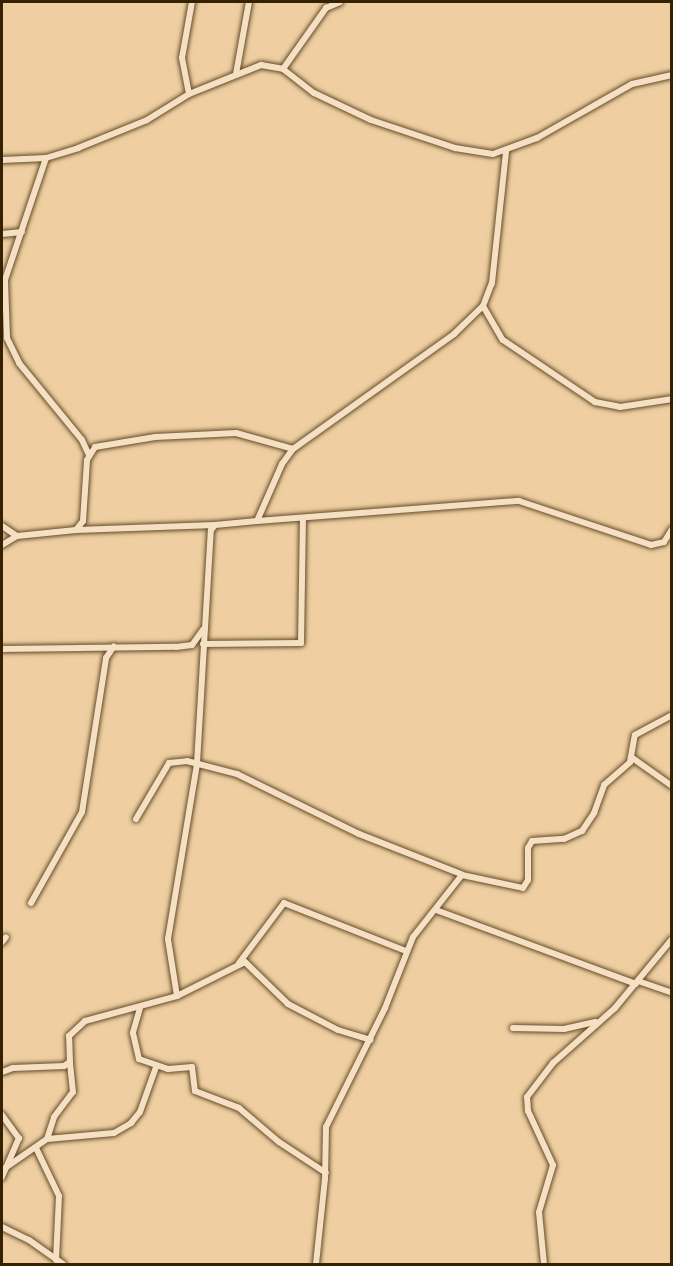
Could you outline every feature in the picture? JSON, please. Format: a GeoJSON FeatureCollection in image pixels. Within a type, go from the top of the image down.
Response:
{"type":"FeatureCollection","features":[{"type":"Feature","properties":{"kind":"street"},"geometry":{"type":"LineString","coordinates":[[189,94],[182,58],[192,2]]}},
{"type":"Feature","properties":{"kind":"street"},"geometry":{"type":"LineString","coordinates":[[236,74],[249,2]]}},
{"type":"Feature","properties":{"kind":"street"},"geometry":{"type":"LineString","coordinates":[[283,69],[320,16],[340,2]]}},
{"type":"Feature","properties":{"kind":"street"},"geometry":{"type":"LineString","coordinates":[[2,160],[46,158],[130,128],[189,94],[261,65],[283,69],[314,93],[371,120],[463,150],[493,154],[537,138],[632,84],[672,75]]}},
{"type":"Feature","properties":{"kind":"street"},"geometry":{"type":"LineString","coordinates":[[257,521],[282,464],[292,449],[454,334],[483,306],[492,283],[506,151]]}},
{"type":"Feature","properties":{"kind":"street"},"geometry":{"type":"LineString","coordinates":[[46,158],[3,290],[7,338],[19,363],[33,376],[82,440],[89,455]]}},
{"type":"Feature","properties":{"kind":"street"},"geometry":{"type":"LineString","coordinates":[[2,234],[22,232]]}},
{"type":"Feature","properties":{"kind":"street"},"geometry":{"type":"LineString","coordinates":[[483,306],[503,340],[594,402],[620,407],[672,399]]}},
{"type":"Feature","properties":{"kind":"street"},"geometry":{"type":"LineString","coordinates":[[2,344],[7,338]]}},
{"type":"Feature","properties":{"kind":"street"},"geometry":{"type":"LineString","coordinates":[[82,440],[95,447],[155,437],[236,433],[292,449]]}},
{"type":"Feature","properties":{"kind":"street"},"geometry":{"type":"LineString","coordinates":[[76,530],[83,521],[82,484],[89,455],[95,447]]}},
{"type":"Feature","properties":{"kind":"street"},"geometry":{"type":"LineString","coordinates":[[2,545],[17,536],[76,530],[215,525],[519,501],[651,545],[664,542],[672,529]]}},
{"type":"Feature","properties":{"kind":"street"},"geometry":{"type":"LineString","coordinates":[[2,649],[192,645],[203,647],[301,642],[303,519]]}},
{"type":"Feature","properties":{"kind":"street"},"geometry":{"type":"LineString","coordinates":[[177,996],[168,939],[197,763],[208,542],[215,525]]}},
{"type":"Feature","properties":{"kind":"street"},"geometry":{"type":"LineString","coordinates":[[2,527],[17,536]]}},
{"type":"Feature","properties":{"kind":"street"},"geometry":{"type":"LineString","coordinates":[[2,527],[2,545]]}},
{"type":"Feature","properties":{"kind":"street"},"geometry":{"type":"LineString","coordinates":[[192,645],[203,630]]}},
{"type":"Feature","properties":{"kind":"street"},"geometry":{"type":"LineString","coordinates":[[101,646],[108,654]]}},
{"type":"Feature","properties":{"kind":"street"},"geometry":{"type":"LineString","coordinates":[[31,903],[82,812],[108,654],[114,646]]}},
{"type":"Feature","properties":{"kind":"street"},"geometry":{"type":"LineString","coordinates":[[136,819],[171,761],[197,763],[237,774],[359,834],[465,874],[523,888],[528,880],[528,848],[531,841],[564,840],[582,831],[594,813],[604,785],[631,757],[632,740],[638,731],[672,715]]}},
{"type":"Feature","properties":{"kind":"street"},"geometry":{"type":"LineString","coordinates":[[631,757],[672,786]]}},
{"type":"Feature","properties":{"kind":"street"},"geometry":{"type":"LineString","coordinates":[[316,1264],[326,1173],[323,1146],[328,1119],[370,1040],[406,951],[420,926],[436,910],[458,878],[465,874]]}},
{"type":"Feature","properties":{"kind":"street"},"geometry":{"type":"LineString","coordinates":[[5,1168],[37,1149],[47,1139],[54,1117],[73,1092],[69,1036],[74,1028],[85,1021],[140,1008],[197,989],[238,963],[284,903],[406,951]]}},
{"type":"Feature","properties":{"kind":"street"},"geometry":{"type":"LineString","coordinates":[[436,910],[672,993]]}},
{"type":"Feature","properties":{"kind":"street"},"geometry":{"type":"LineString","coordinates":[[543,1264],[539,1212],[553,1165],[528,1111],[527,1097],[553,1063],[637,982],[671,940]]}},
{"type":"Feature","properties":{"kind":"street"},"geometry":{"type":"LineString","coordinates":[[238,963],[250,965],[288,1004],[338,1030],[370,1040]]}},
{"type":"Feature","properties":{"kind":"street"},"geometry":{"type":"LineString","coordinates":[[140,1008],[134,1033],[135,1054],[156,1067],[192,1067],[195,1091],[238,1108],[279,1142],[326,1173]]}},
{"type":"Feature","properties":{"kind":"street"},"geometry":{"type":"LineString","coordinates":[[513,1028],[564,1029],[601,1019]]}},
{"type":"Feature","properties":{"kind":"street"},"geometry":{"type":"LineString","coordinates":[[2,1072],[13,1068],[54,1069],[70,1062]]}},
{"type":"Feature","properties":{"kind":"street"},"geometry":{"type":"LineString","coordinates":[[47,1139],[114,1133],[131,1123],[140,1112],[156,1067]]}},
{"type":"Feature","properties":{"kind":"street"},"geometry":{"type":"LineString","coordinates":[[2,1115],[19,1138],[2,1177]]}},
{"type":"Feature","properties":{"kind":"street"},"geometry":{"type":"LineString","coordinates":[[37,1149],[59,1196],[61,1263]]}},
{"type":"Feature","properties":{"kind":"street"},"geometry":{"type":"LineString","coordinates":[[2,1227],[29,1240],[61,1263]]}}]}
